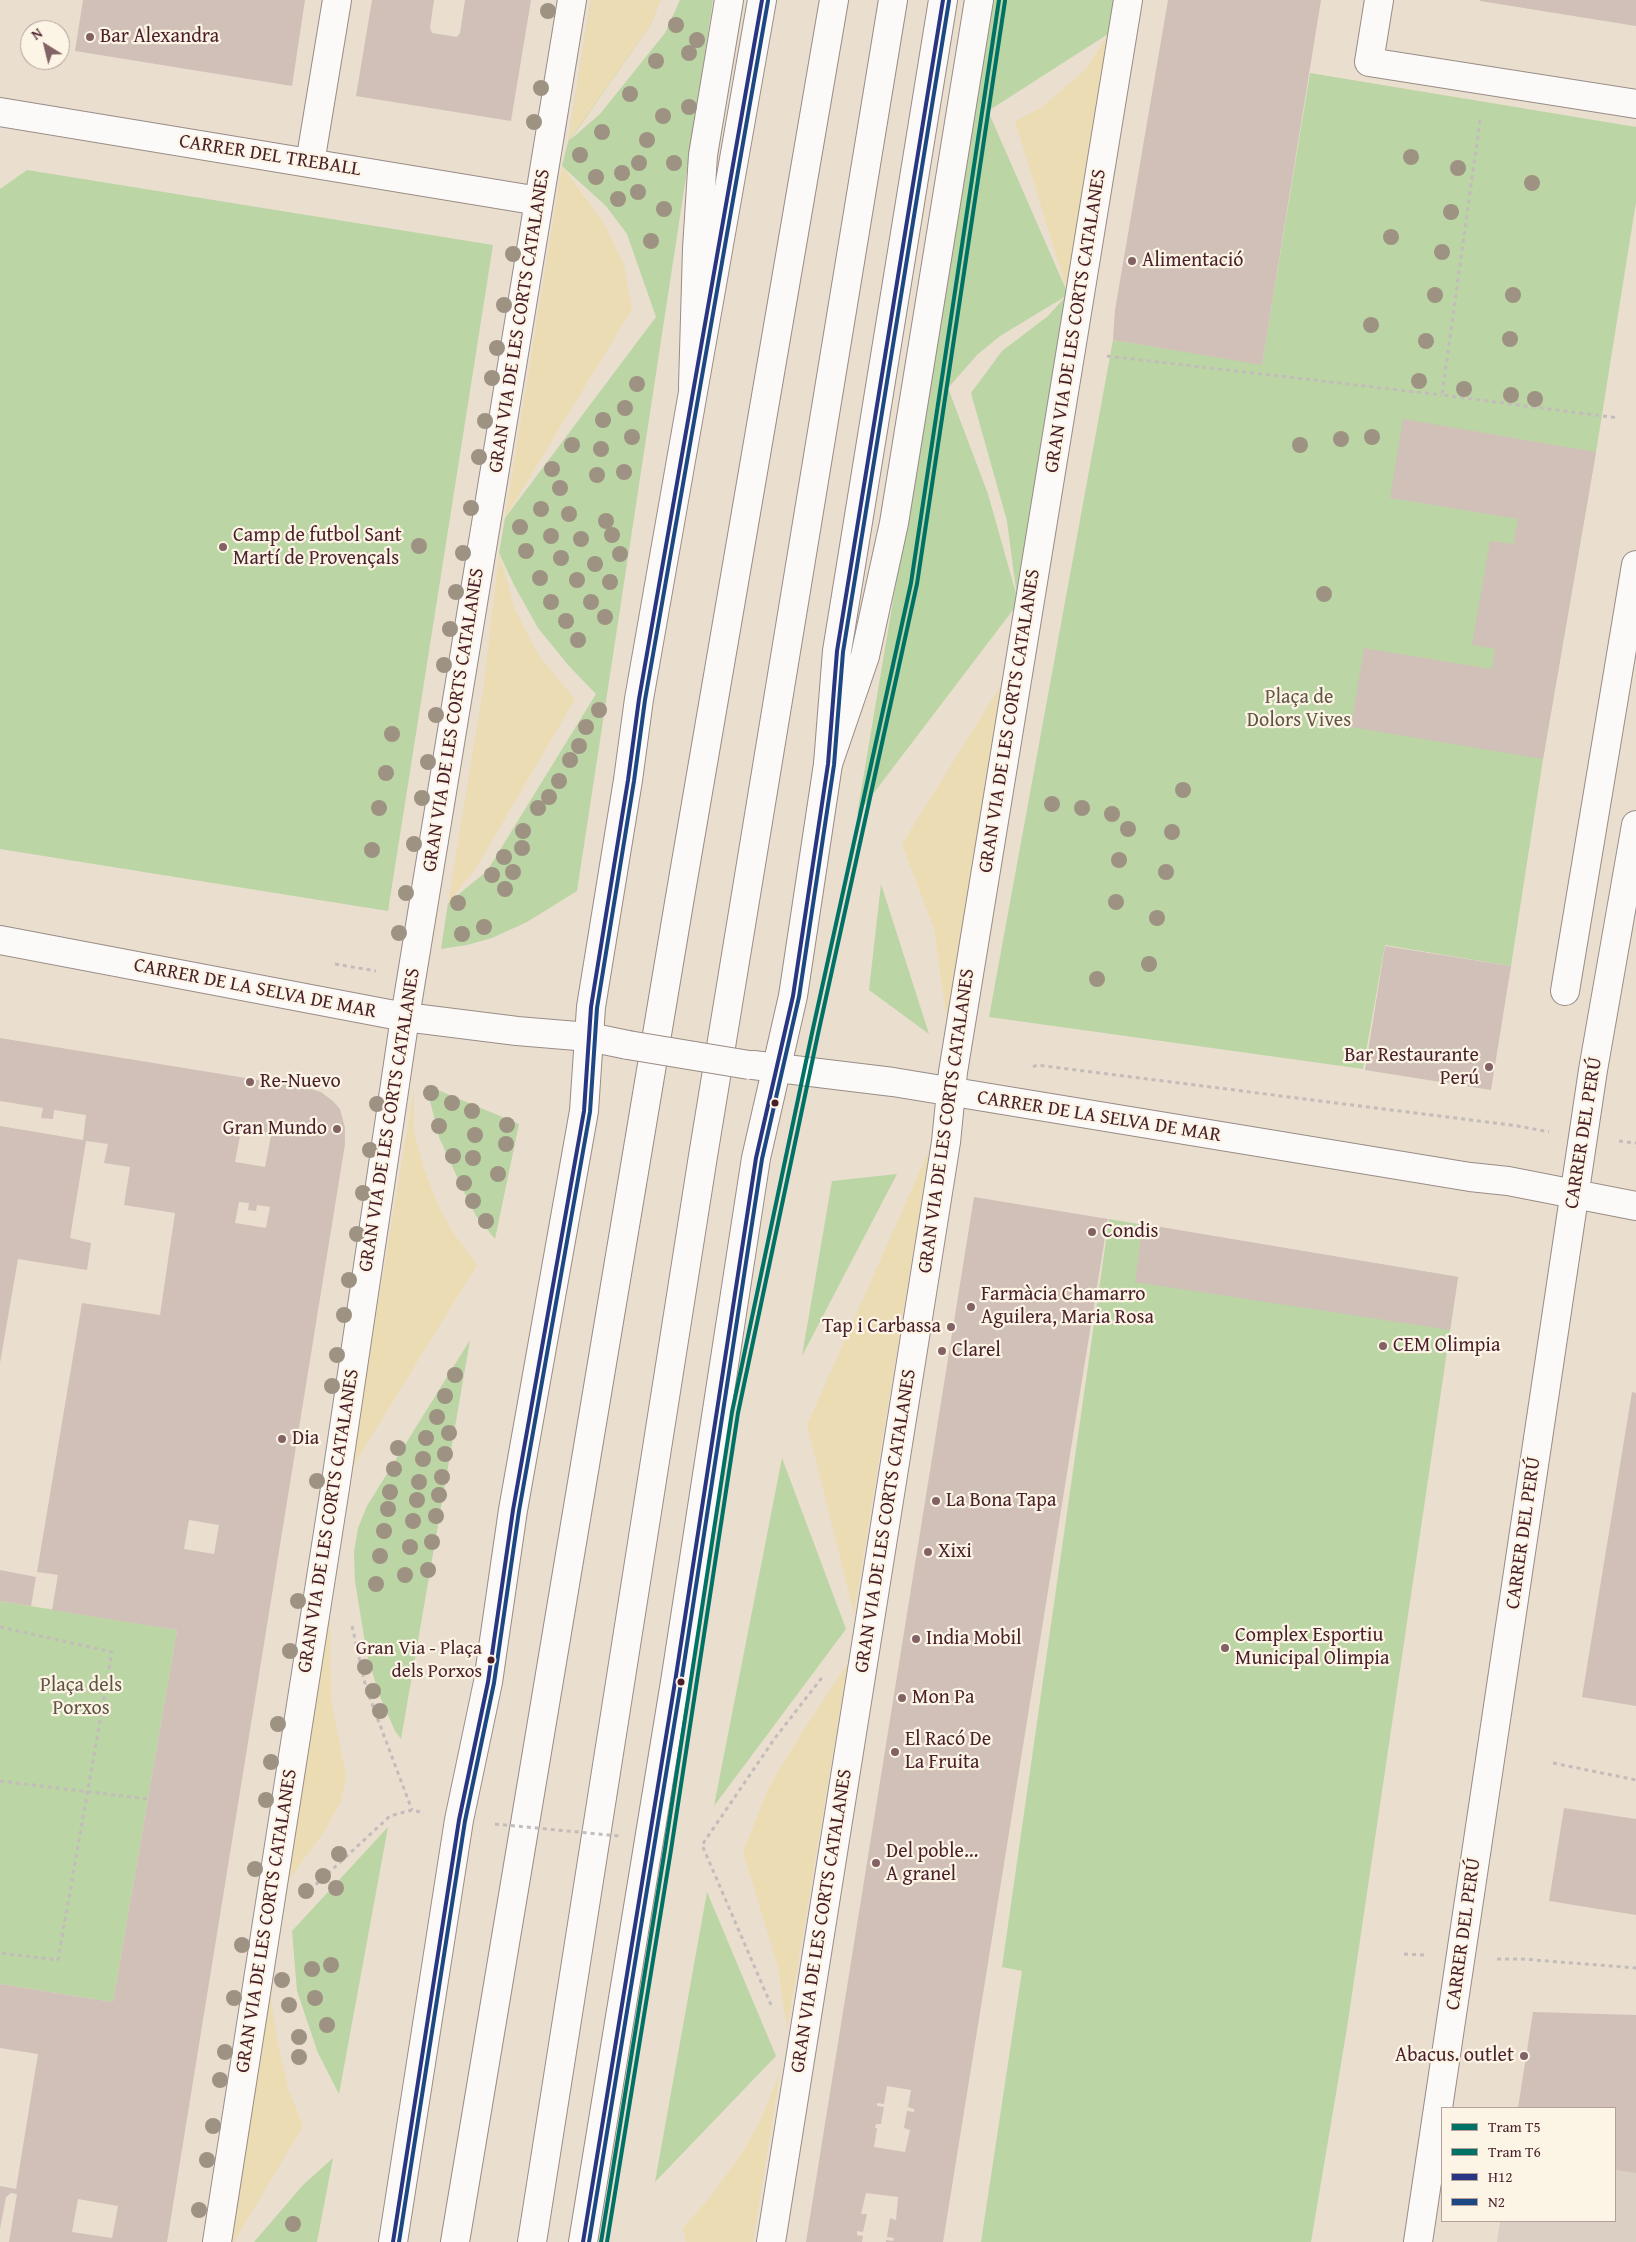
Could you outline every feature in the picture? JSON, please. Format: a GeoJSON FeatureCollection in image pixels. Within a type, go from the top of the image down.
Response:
{"type":"FeatureCollection","features":[{"type":"Feature","properties":{"kind":"main road"},"geometry":{"type":"LineString","coordinates":[[310,163],[337,0]]}},
{"type":"Feature","properties":{"kind":"main road","name":"GRAN VIA DE LES CORTS CATALANES"},"geometry":{"type":"LineString","coordinates":[[217,2242],[335,1488],[405,1017],[572,0]]}},
{"type":"Feature","properties":{"kind":"main road"},"geometry":{"type":"LineString","coordinates":[[693,386],[696,249],[703,155],[728,0]]}},
{"type":"Feature","properties":{"kind":"main road"},"geometry":{"type":"LineString","coordinates":[[393,2242],[459,1820],[488,1682],[514,1510],[584,1111],[590,1007],[628,780],[639,699],[762,0]]}},
{"type":"Feature","properties":{"kind":"main road"},"geometry":{"type":"LineString","coordinates":[[455,2242],[682,888],[834,0]]}},
{"type":"Feature","properties":{"kind":"main road"},"geometry":{"type":"LineString","coordinates":[[532,2242],[703,1156],[893,0]]}},
{"type":"Feature","properties":{"kind":"main road"},"geometry":{"type":"LineString","coordinates":[[583,2242],[675,1682],[756,1158],[793,996],[828,764],[837,651],[943,0]]}},
{"type":"Feature","properties":{"kind":"main road"},"geometry":{"type":"LineString","coordinates":[[828,764],[865,656],[894,523],[978,0]]}},
{"type":"Feature","properties":{"kind":"main road","name":"GRAN VIA DE LES CORTS CATALANES"},"geometry":{"type":"LineString","coordinates":[[771,2242],[944,1152],[950,1093],[1128,0]]}},
{"type":"Feature","properties":{"kind":"main road"},"geometry":{"type":"LineString","coordinates":[[1379,0],[1369,62],[1636,104]]}},
{"type":"Feature","properties":{"kind":"main road","name":"CARRER DEL TREBALL"},"geometry":{"type":"LineString","coordinates":[[0,112],[539,201]]}},
{"type":"Feature","properties":{"kind":"main road"},"geometry":{"type":"LineString","coordinates":[[1611,974],[1567,979],[1636,565]]}},
{"type":"Feature","properties":{"kind":"main road","name":"CARRER DEL PERÚ"},"geometry":{"type":"LineString","coordinates":[[1418,2242],[1593,1070],[1636,825]]}},
{"type":"Feature","properties":{"kind":"main road","name":"CARRER DE LA SELVA DE MAR"},"geometry":{"type":"LineString","coordinates":[[0,940],[405,1017],[517,1031],[589,1037],[749,1065],[893,1082],[950,1093],[1470,1177],[1508,1181],[1636,1206]]}},
{"type":"Feature","properties":{"kind":"path"},"geometry":{"type":"LineString","coordinates":[[1442,395],[1480,120]]}},
{"type":"Feature","properties":{"kind":"path"},"geometry":{"type":"LineString","coordinates":[[1105,355],[1618,418]]}},
{"type":"Feature","properties":{"kind":"path","name":"CARRER DE LA SELVA DE MAR"},"geometry":{"type":"LineString","coordinates":[[1030,1069],[1037,1065],[1518,1126],[1540,1131]]}},
{"type":"Feature","properties":{"kind":"path"},"geometry":{"type":"LineString","coordinates":[[309,1891],[390,1816],[412,1810],[366,1688],[352,1620]]}},
{"type":"Feature","properties":{"kind":"path"},"geometry":{"type":"LineString","coordinates":[[0,1627],[112,1652],[58,1960],[0,1952]]}},
{"type":"Feature","properties":{"kind":"path"},"geometry":{"type":"LineString","coordinates":[[772,2007],[702,1845],[775,1738],[835,1660],[868,1633]]}},
{"type":"Feature","properties":{"kind":"path"},"geometry":{"type":"LineString","coordinates":[[1552,1763],[1636,1780]]}},
{"type":"Feature","properties":{"kind":"path"},"geometry":{"type":"LineString","coordinates":[[0,1781],[148,1799]]}},
{"type":"Feature","properties":{"kind":"path"},"geometry":{"type":"LineString","coordinates":[[495,1824],[619,1836]]}},
{"type":"Feature","properties":{"kind":"path"},"geometry":{"type":"LineString","coordinates":[[1404,1954],[1427,1955]]}},
{"type":"Feature","properties":{"kind":"path"},"geometry":{"type":"LineString","coordinates":[[1496,1959],[1522,1959],[1636,1968]]}},
{"type":"Feature","properties":{"kind":"shaded area"},"geometry":{"type":"Polygon","coordinates":[[[1616,2170],[1636,2173],[1636,2242],[1497,2242],[1500,2222],[1616,2222],[1616,2170]]]}},
{"type":"Feature","properties":{"kind":"green space"},"geometry":{"type":"Polygon","coordinates":[[[591,0],[660,0],[651,24],[570,140],[600,114],[665,33],[680,0],[713,0],[577,891],[527,922],[492,938],[467,945],[441,949],[448,903],[487,871],[596,694],[569,666],[538,628],[514,585],[499,553],[505,518],[656,317],[627,234],[606,206],[562,166],[568,142],[591,0]]]}},
{"type":"Feature","properties":{"kind":"green space"},"geometry":{"type":"Polygon","coordinates":[[[994,0],[1114,0],[1108,34],[988,111],[1068,294],[1019,602],[857,815],[994,0]],[[1066,296],[1000,336],[977,355],[948,388],[988,494],[1017,597],[1007,521],[971,393],[1002,351],[1048,316],[1066,296]]]}},
{"type":"Feature","properties":{"kind":"green space","name":"Plaça de Dolors Vives"},"geometry":{"type":"Polygon","coordinates":[[[1310,73],[1636,127],[1636,202],[1596,452],[1543,759],[1511,966],[1385,945],[1363,1069],[989,1017],[1113,340],[1262,364],[1310,73]]]}},
{"type":"Feature","properties":{"kind":"green space","name":"Camp de futbol Sant Martí de Provençals"},"geometry":{"type":"Polygon","coordinates":[[[27,170],[493,245],[388,911],[0,849],[0,189],[27,170]]]}},
{"type":"Feature","properties":{"kind":"green space"},"geometry":{"type":"Polygon","coordinates":[[[881,884],[929,1034],[869,990],[881,884]]]}},
{"type":"Feature","properties":{"kind":"green space"},"geometry":{"type":"Polygon","coordinates":[[[426,1085],[519,1124],[495,1239],[476,1216],[439,1137],[426,1085]]]}},
{"type":"Feature","properties":{"kind":"green space"},"geometry":{"type":"Polygon","coordinates":[[[897,1174],[802,1356],[832,1181],[897,1174]]]}},
{"type":"Feature","properties":{"kind":"green space","name":"Complex Esportiu Municipal Olimpia"},"geometry":{"type":"Polygon","coordinates":[[[1109,1219],[1458,1277],[1347,2028],[1311,2242],[981,2242],[1022,1971],[1002,1967],[1109,1219]]]}},
{"type":"Feature","properties":{"kind":"green space"},"geometry":{"type":"Polygon","coordinates":[[[470,1340],[401,1739],[395,1731],[379,1694],[367,1655],[355,1581],[354,1552],[358,1528],[367,1506],[470,1340]]]}},
{"type":"Feature","properties":{"kind":"green space"},"geometry":{"type":"Polygon","coordinates":[[[782,1458],[846,1629],[714,1806],[782,1458]]]}},
{"type":"Feature","properties":{"kind":"green space","name":"Plaça dels Porxos"},"geometry":{"type":"Polygon","coordinates":[[[0,1601],[177,1630],[113,2002],[0,1984],[0,1601]]]}},
{"type":"Feature","properties":{"kind":"green space"},"geometry":{"type":"Polygon","coordinates":[[[388,1827],[339,2094],[318,2053],[297,1991],[292,1931],[388,1827]]]}},
{"type":"Feature","properties":{"kind":"green space"},"geometry":{"type":"Polygon","coordinates":[[[707,1892],[776,2056],[655,2182],[707,1892]]]}},
{"type":"Feature","properties":{"kind":"green space"},"geometry":{"type":"Polygon","coordinates":[[[333,2158],[317,2242],[254,2242],[303,2185],[333,2158]]]}},
{"type":"Feature","properties":{"kind":"sand"},"geometry":{"type":"Polygon","coordinates":[[[591,0],[660,0],[651,24],[568,142],[591,0]]]}},
{"type":"Feature","properties":{"kind":"sand"},"geometry":{"type":"Polygon","coordinates":[[[1108,34],[1068,294],[1015,121],[1044,106],[1086,69],[1108,34]]]}},
{"type":"Feature","properties":{"kind":"sand"},"geometry":{"type":"Polygon","coordinates":[[[562,166],[605,225],[624,265],[632,309],[505,518],[562,166]]]}},
{"type":"Feature","properties":{"kind":"sand"},"geometry":{"type":"Polygon","coordinates":[[[499,553],[516,612],[539,656],[575,699],[476,868],[448,903],[484,684],[499,553]]]}},
{"type":"Feature","properties":{"kind":"sand"},"geometry":{"type":"Polygon","coordinates":[[[1006,677],[949,1035],[934,929],[902,844],[1006,677]]]}},
{"type":"Feature","properties":{"kind":"sand"},"geometry":{"type":"Polygon","coordinates":[[[414,1089],[414,1132],[424,1169],[438,1205],[454,1234],[477,1265],[350,1471],[414,1089]]]}},
{"type":"Feature","properties":{"kind":"sand"},"geometry":{"type":"Polygon","coordinates":[[[930,1148],[854,1614],[807,1425],[930,1148]]]}},
{"type":"Feature","properties":{"kind":"sand"},"geometry":{"type":"Polygon","coordinates":[[[339,1535],[330,1615],[331,1699],[346,1776],[341,1801],[325,1830],[284,1887],[339,1535]]]}},
{"type":"Feature","properties":{"kind":"sand"},"geometry":{"type":"Polygon","coordinates":[[[848,1663],[787,2030],[778,1967],[743,1852],[769,1787],[848,1663]]]}},
{"type":"Feature","properties":{"kind":"sand"},"geometry":{"type":"Polygon","coordinates":[[[275,1941],[271,1999],[279,2049],[289,2091],[303,2126],[234,2242],[226,2242],[275,1941]]]}},
{"type":"Feature","properties":{"kind":"sand"},"geometry":{"type":"Polygon","coordinates":[[[780,2073],[753,2242],[686,2242],[683,2228],[711,2196],[742,2153],[760,2121],[780,2073]]]}},
{"type":"Feature","properties":{"kind":"building"},"geometry":{"type":"Polygon","coordinates":[[[83,0],[305,0],[292,86],[75,51],[83,0]]]}},
{"type":"Feature","properties":{"kind":"building"},"geometry":{"type":"Polygon","coordinates":[[[372,0],[434,0],[430,28],[432,33],[457,37],[460,33],[465,0],[531,0],[511,121],[356,96],[372,0]]]}},
{"type":"Feature","properties":{"kind":"building"},"geometry":{"type":"Polygon","coordinates":[[[1168,0],[1321,0],[1262,365],[1113,340],[1115,310],[1168,0]]]}},
{"type":"Feature","properties":{"kind":"building"},"geometry":{"type":"Polygon","coordinates":[[[1636,0],[1636,26],[1480,1],[1636,0]]]}},
{"type":"Feature","properties":{"kind":"building"},"geometry":{"type":"Polygon","coordinates":[[[1403,419],[1596,452],[1543,759],[1351,727],[1364,648],[1492,669],[1495,649],[1472,645],[1490,541],[1513,544],[1518,519],[1390,498],[1403,419]]]}},
{"type":"Feature","properties":{"kind":"building"},"geometry":{"type":"Polygon","coordinates":[[[1385,946],[1511,966],[1491,1090],[1365,1070],[1385,946]]]}},
{"type":"Feature","properties":{"kind":"building"},"geometry":{"type":"Polygon","coordinates":[[[0,1038],[307,1088],[321,1092],[334,1102],[340,1109],[345,1128],[345,1144],[167,2242],[9,2242],[17,2194],[11,2193],[6,2197],[0,2229],[0,2186],[16,2189],[38,2054],[0,2048],[0,1984],[113,2002],[177,1630],[52,1610],[58,1575],[37,1572],[82,1303],[160,1315],[175,1213],[124,1205],[130,1167],[104,1163],[108,1144],[86,1141],[70,1238],[91,1243],[87,1270],[18,1259],[0,1363],[0,1126],[83,1140],[86,1115],[54,1110],[53,1119],[41,1118],[43,1108],[0,1101],[0,1038]],[[241,1131],[235,1162],[265,1167],[271,1136],[241,1131]],[[239,1202],[235,1223],[266,1228],[270,1207],[257,1205],[256,1211],[248,1210],[249,1203],[239,1202]],[[189,1520],[184,1549],[214,1554],[219,1525],[189,1520]],[[78,2199],[72,2232],[112,2238],[118,2206],[78,2199]]]}},
{"type":"Feature","properties":{"kind":"building"},"geometry":{"type":"Polygon","coordinates":[[[974,1197],[1108,1219],[943,2242],[886,2242],[886,2240],[893,2241],[894,2238],[887,2237],[890,2218],[896,2220],[898,2197],[866,2193],[861,2214],[867,2214],[863,2232],[857,2231],[857,2235],[863,2236],[862,2242],[806,2242],[974,1197]],[[887,2086],[884,2104],[877,2103],[877,2106],[884,2107],[881,2124],[876,2124],[875,2128],[877,2128],[874,2147],[905,2152],[910,2130],[904,2128],[907,2111],[914,2112],[914,2109],[908,2107],[911,2090],[887,2086]]]}},
{"type":"Feature","properties":{"kind":"building"},"geometry":{"type":"Polygon","coordinates":[[[1143,1224],[1458,1277],[1450,1330],[1135,1282],[1143,1224]]]}},
{"type":"Feature","properties":{"kind":"building"},"geometry":{"type":"Polygon","coordinates":[[[1632,1392],[1636,1393],[1636,1706],[1582,1697],[1632,1392]]]}},
{"type":"Feature","properties":{"kind":"building"},"geometry":{"type":"Polygon","coordinates":[[[0,1570],[36,1577],[31,1606],[0,1601],[0,1570]]]}},
{"type":"Feature","properties":{"kind":"building"},"geometry":{"type":"Polygon","coordinates":[[[1564,1808],[1636,1819],[1636,1915],[1549,1901],[1564,1808]]]}},
{"type":"Feature","properties":{"kind":"building"},"geometry":{"type":"Polygon","coordinates":[[[1533,2012],[1636,2015],[1636,2173],[1616,2170],[1616,2107],[1518,2107],[1533,2012]]]}},
{"type":"Feature","properties":{"kind":"tram line","name":"T5"},"geometry":{"type":"LineString","coordinates":[[601,2242],[665,1849],[732,1412],[812,1033],[911,583],[999,0]]}},
{"type":"Feature","properties":{"kind":"tram line","name":"T6"},"geometry":{"type":"LineString","coordinates":[[607,2242],[671,1850],[738,1413],[818,1034],[917,584],[1005,1]]}},
{"type":"Feature","properties":{"kind":"transit line","name":"H12"},"geometry":{"type":"LineString","coordinates":[[393,2242],[459,1820],[488,1682],[513,1510],[584,1111],[591,1007],[628,780],[639,699],[762,0]]}},
{"type":"Feature","properties":{"kind":"transit line","name":"H12"},"geometry":{"type":"LineString","coordinates":[[583,2242],[675,1682],[756,1158],[793,996],[828,764],[837,651],[943,0]]}},
{"type":"Feature","properties":{"kind":"transit line","name":"N2"},"geometry":{"type":"LineString","coordinates":[[399,2242],[465,1821],[494,1683],[519,1511],[590,1112],[597,1008],[634,781],[645,700],[768,1]]}},
{"type":"Feature","properties":{"kind":"transit line","name":"N2"},"geometry":{"type":"LineString","coordinates":[[589,2242],[681,1683],[762,1159],[799,997],[834,765],[843,652],[949,1]]}},
{"type":"Feature","properties":{"kind":"place","name":"Bar Alexandra"},"geometry":{"type":"Point","coordinates":[90,37]}},
{"type":"Feature","properties":{"kind":"place","name":"Alimentació"},"geometry":{"type":"Point","coordinates":[1132,261]}},
{"type":"Feature","properties":{"kind":"place","name":"Camp de futbol Sant Martí de Provençals"},"geometry":{"type":"Point","coordinates":[223,547]}},
{"type":"Feature","properties":{"kind":"place","name":"Bar Restaurante Perú"},"geometry":{"type":"Point","coordinates":[1489,1067]}},
{"type":"Feature","properties":{"kind":"place","name":"Re-Nuevo"},"geometry":{"type":"Point","coordinates":[250,1082]}},
{"type":"Feature","properties":{"kind":"place","name":"Gran Mundo"},"geometry":{"type":"Point","coordinates":[337,1129]}},
{"type":"Feature","properties":{"kind":"place","name":"Condis"},"geometry":{"type":"Point","coordinates":[1092,1232]}},
{"type":"Feature","properties":{"kind":"place","name":"Farmàcia Chamarro Aguilera, Maria Rosa"},"geometry":{"type":"Point","coordinates":[971,1307]}},
{"type":"Feature","properties":{"kind":"place","name":"Tap i Carbassa"},"geometry":{"type":"Point","coordinates":[951,1327]}},
{"type":"Feature","properties":{"kind":"place","name":"CEM Olimpia"},"geometry":{"type":"Point","coordinates":[1383,1346]}},
{"type":"Feature","properties":{"kind":"place","name":"Clarel"},"geometry":{"type":"Point","coordinates":[942,1351]}},
{"type":"Feature","properties":{"kind":"place","name":"Dia"},"geometry":{"type":"Point","coordinates":[282,1439]}},
{"type":"Feature","properties":{"kind":"place","name":"La Bona Tapa"},"geometry":{"type":"Point","coordinates":[936,1501]}},
{"type":"Feature","properties":{"kind":"place","name":"Xixi"},"geometry":{"type":"Point","coordinates":[928,1552]}},
{"type":"Feature","properties":{"kind":"place","name":"India Mobil"},"geometry":{"type":"Point","coordinates":[916,1639]}},
{"type":"Feature","properties":{"kind":"place","name":"Complex Esportiu Municipal Olimpia"},"geometry":{"type":"Point","coordinates":[1225,1648]}},
{"type":"Feature","properties":{"kind":"place","name":"Gran Via - Plaça dels Porxos"},"geometry":{"type":"Point","coordinates":[491,1660]}},
{"type":"Feature","properties":{"kind":"place","name":"Mon Pa"},"geometry":{"type":"Point","coordinates":[902,1698]}},
{"type":"Feature","properties":{"kind":"place","name":"El Racó De La Fruita"},"geometry":{"type":"Point","coordinates":[895,1752]}},
{"type":"Feature","properties":{"kind":"place","name":"Del poble... A granel"},"geometry":{"type":"Point","coordinates":[876,1863]}},
{"type":"Feature","properties":{"kind":"place","name":"Abacus. outlet"},"geometry":{"type":"Point","coordinates":[1524,2056]}}]}
